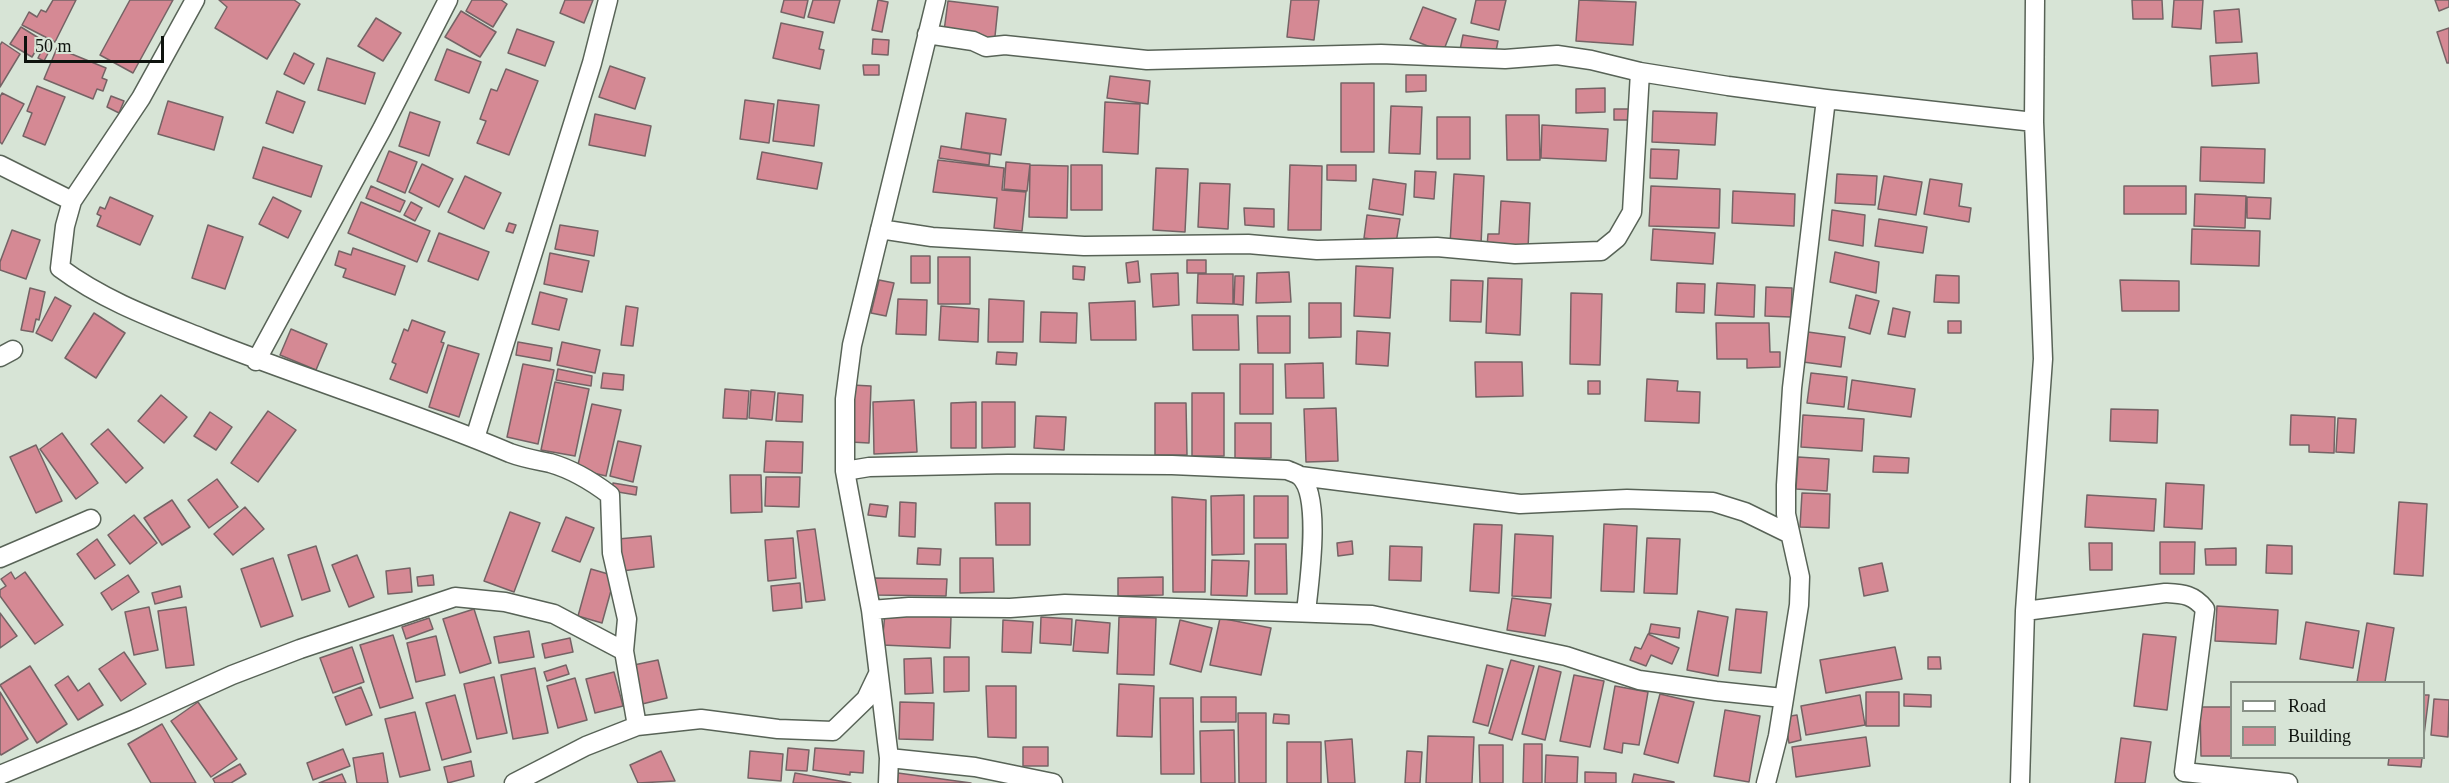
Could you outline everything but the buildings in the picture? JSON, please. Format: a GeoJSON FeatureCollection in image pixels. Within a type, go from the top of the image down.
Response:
{"type":"FeatureCollection","features":[{"type":"Feature","properties":{"kind":"street"},"geometry":{"type":"LineString","coordinates":[[195,0],[141,98],[72,201],[65,226],[60,268],[83,285],[138,313],[256,361],[346,390],[520,457],[552,464],[594,483],[610,495],[612,553],[627,620],[624,651],[637,726]]}},
{"type":"Feature","properties":{"kind":"street"},"geometry":{"type":"LineString","coordinates":[[256,361],[382,129],[448,0]]}},
{"type":"Feature","properties":{"kind":"street"},"geometry":{"type":"LineString","coordinates":[[475,438],[592,63],[608,0]]}},
{"type":"Feature","properties":{"kind":"street"},"geometry":{"type":"LineString","coordinates":[[888,783],[889,758],[871,610],[845,471],[845,399],[852,345],[936,0]]}},
{"type":"Feature","properties":{"kind":"street"},"geometry":{"type":"LineString","coordinates":[[2020,783],[2025,611],[2043,358],[2034,122],[2036,0]]}},
{"type":"Feature","properties":{"kind":"street"},"geometry":{"type":"LineString","coordinates":[[927,34],[973,41],[986,47],[1005,45],[1147,60],[1381,54],[1505,58],[1557,55],[1591,60],[1640,72],[1826,99],[2034,122]]}},
{"type":"Feature","properties":{"kind":"street"},"geometry":{"type":"LineString","coordinates":[[880,229],[932,237],[1084,246],[1248,244],[1317,250],[1437,247],[1515,254],[1601,250],[1617,238],[1632,212],[1640,72]]}},
{"type":"Feature","properties":{"kind":"street"},"geometry":{"type":"LineString","coordinates":[[1766,783],[1778,736],[1799,605],[1800,577],[1786,514],[1792,388],[1826,99]]}},
{"type":"Feature","properties":{"kind":"street"},"geometry":{"type":"LineString","coordinates":[[0,165],[72,201]]}},
{"type":"Feature","properties":{"kind":"street"},"geometry":{"type":"LineString","coordinates":[[845,471],[869,467],[1008,464],[1273,468],[1287,470],[1300,476],[1520,504],[1627,499],[1713,502],[1744,512],[1790,534]]}},
{"type":"Feature","properties":{"kind":"street"},"geometry":{"type":"LineString","coordinates":[[1300,476],[1309,493],[1313,536],[1306,612]]}},
{"type":"Feature","properties":{"kind":"street"},"geometry":{"type":"LineString","coordinates":[[0,558],[91,519]]}},
{"type":"Feature","properties":{"kind":"street"},"geometry":{"type":"LineString","coordinates":[[2025,611],[2165,593],[2186,594],[2197,599],[2205,609],[2183,777],[2288,783]]}},
{"type":"Feature","properties":{"kind":"street"},"geometry":{"type":"LineString","coordinates":[[0,775],[261,664],[455,597],[505,602],[554,614],[624,651]]}},
{"type":"Feature","properties":{"kind":"street"},"geometry":{"type":"LineString","coordinates":[[871,610],[909,607],[1010,608],[1065,604],[1372,615],[1566,656],[1639,680],[1783,698]]}},
{"type":"Feature","properties":{"kind":"street"},"geometry":{"type":"LineString","coordinates":[[514,783],[586,746],[637,726],[701,718],[778,729],[833,731],[866,699],[878,674]]}},
{"type":"Feature","properties":{"kind":"street"},"geometry":{"type":"LineString","coordinates":[[889,758],[975,767],[1053,783]]}}]}
